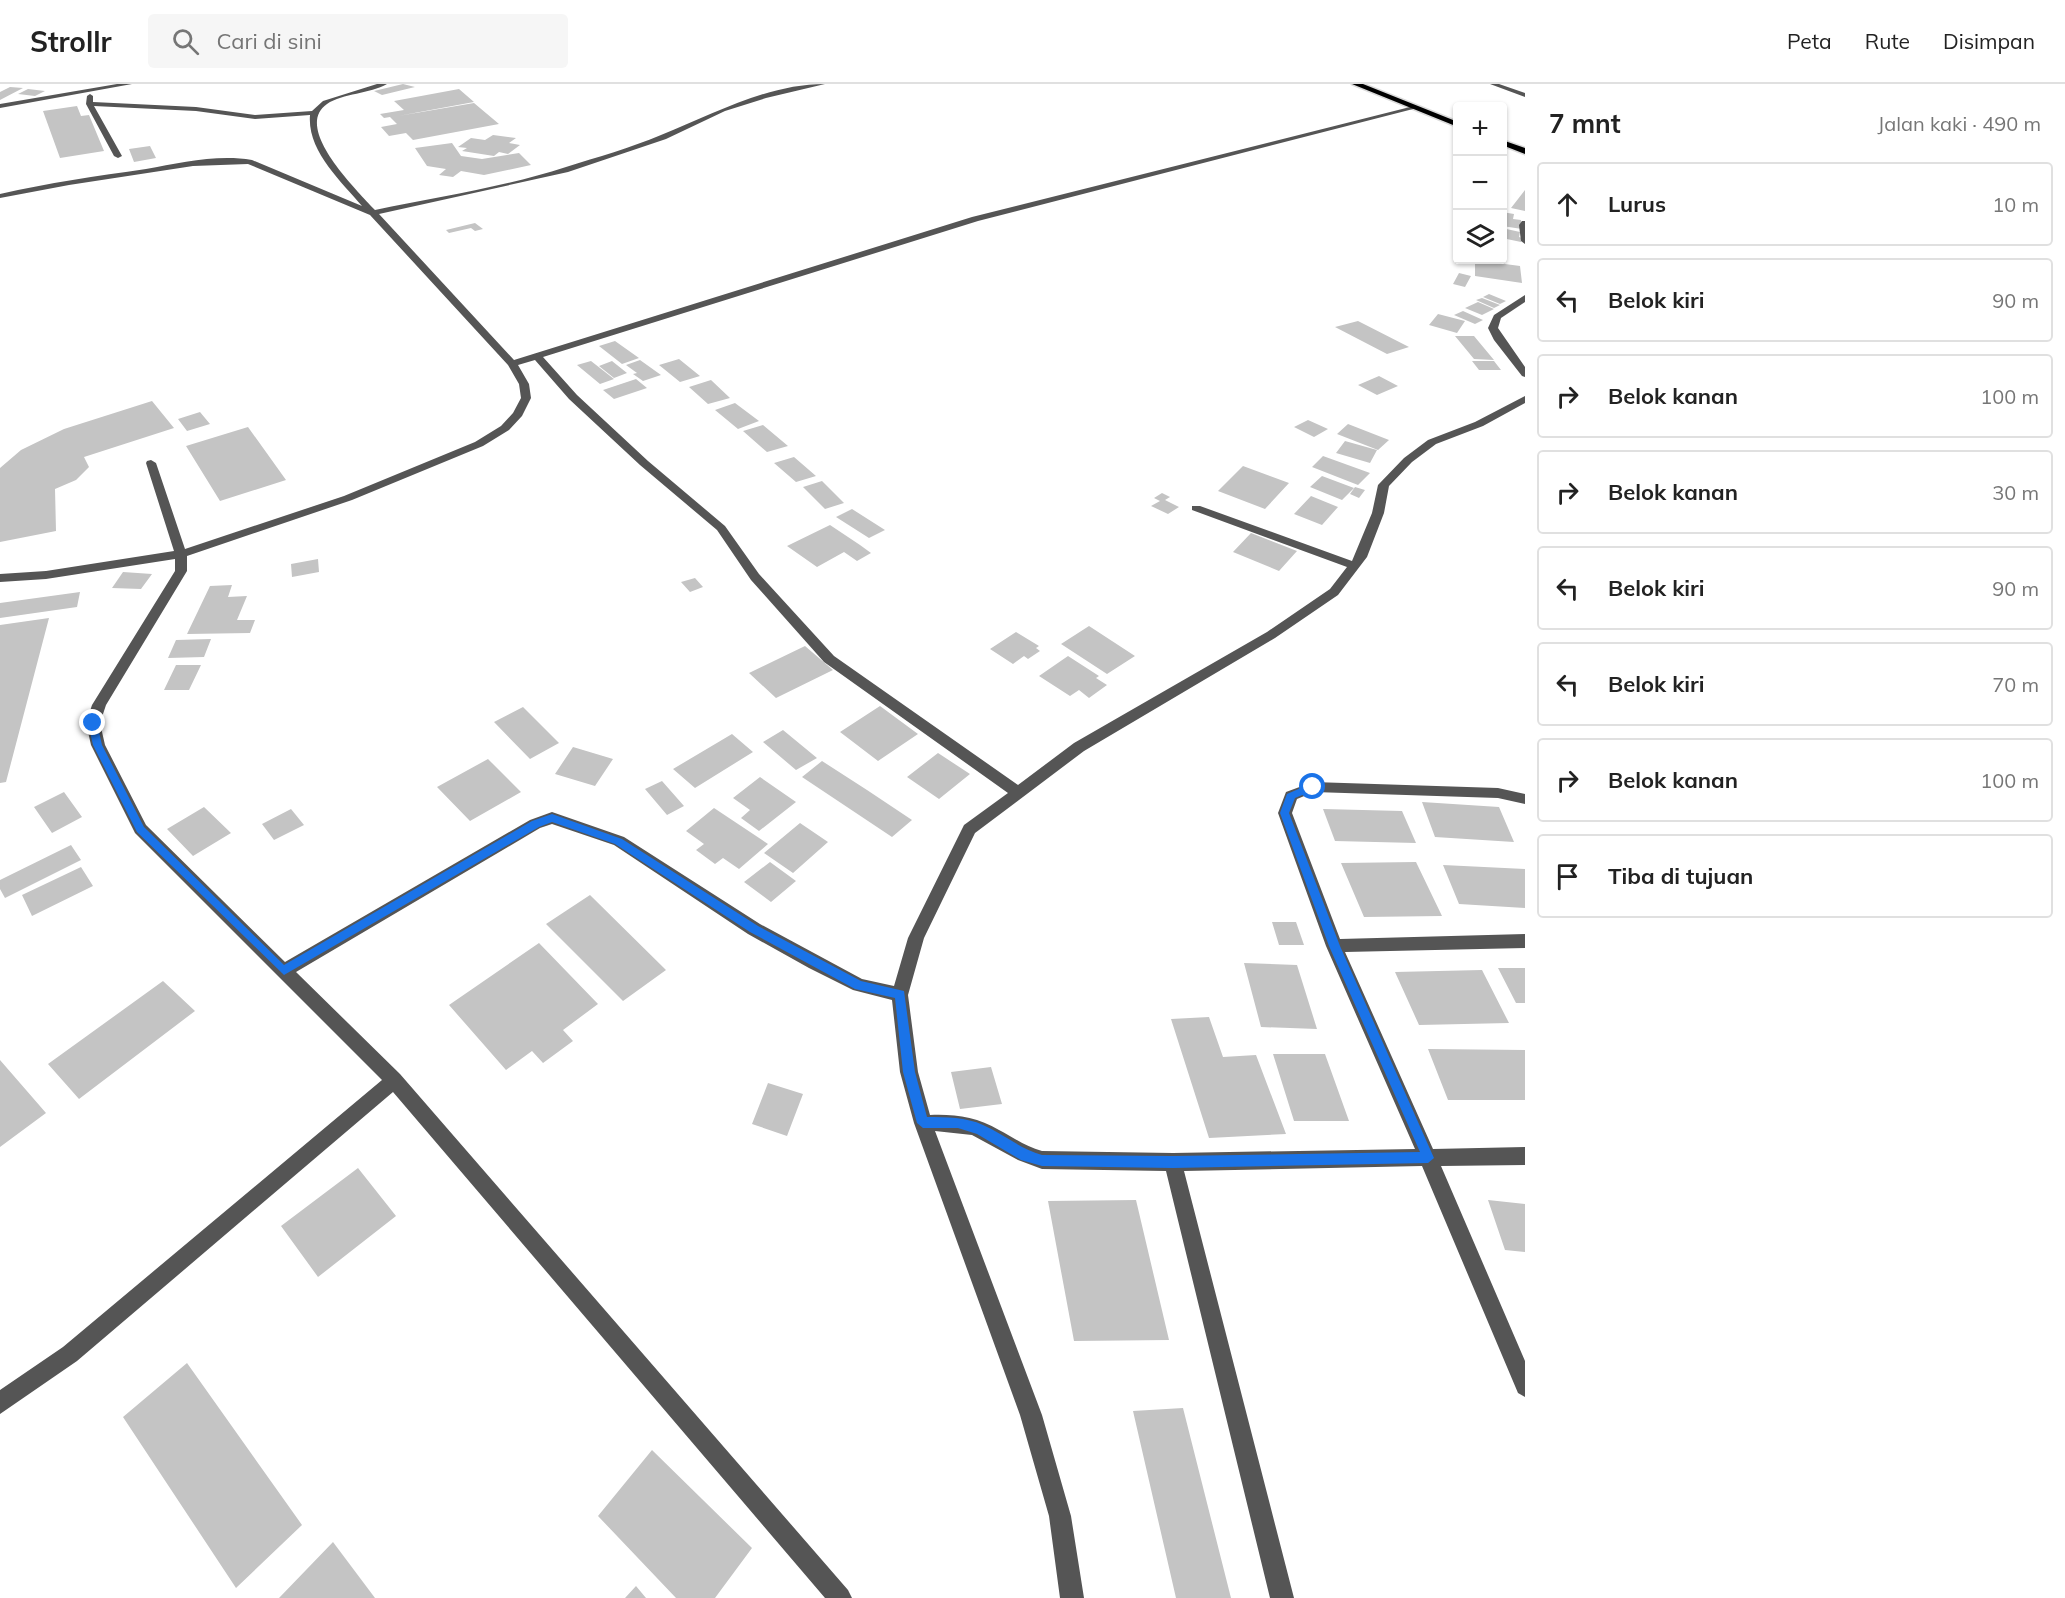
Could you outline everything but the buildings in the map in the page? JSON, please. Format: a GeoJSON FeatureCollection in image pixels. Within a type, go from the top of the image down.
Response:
{"type":"FeatureCollection","features":[{"type":"Feature","properties":{"kind":"highway"},"geometry":{"type":"LineString","coordinates":[[1356,84],[1453,123]]}},
{"type":"Feature","properties":{"kind":"highway"},"geometry":{"type":"LineString","coordinates":[[1507,144],[1525,151]]}},
{"type":"Feature","properties":{"kind":"street"},"geometry":{"type":"LineString","coordinates":[[102,84],[92,91],[89,104],[118,156]]}},
{"type":"Feature","properties":{"kind":"street"},"geometry":{"type":"LineString","coordinates":[[0,106],[129,84]]}},
{"type":"Feature","properties":{"kind":"street"},"geometry":{"type":"LineString","coordinates":[[0,578],[46,575],[181,554],[348,498],[479,444],[505,428],[518,414],[526,398],[524,384],[512,364],[334,170],[319,145],[313,124],[314,113],[325,102],[353,91],[384,84]]}},
{"type":"Feature","properties":{"kind":"street"},"geometry":{"type":"LineString","coordinates":[[0,196],[42,187],[208,161],[237,161],[249,162],[373,213],[565,170],[663,137],[723,110],[764,96],[822,84]]}},
{"type":"Feature","properties":{"kind":"street"},"geometry":{"type":"LineString","coordinates":[[1493,84],[1524,94]]}},
{"type":"Feature","properties":{"kind":"street"},"geometry":{"type":"LineString","coordinates":[[89,104],[196,109],[255,117],[314,113]]}},
{"type":"Feature","properties":{"kind":"street"},"geometry":{"type":"LineString","coordinates":[[512,364],[975,219],[1414,108]]}},
{"type":"Feature","properties":{"kind":"street"},"geometry":{"type":"LineString","coordinates":[[1525,223],[1523,225],[1525,241]]}},
{"type":"Feature","properties":{"kind":"street"},"geometry":{"type":"LineString","coordinates":[[1525,298],[1497,317],[1493,328],[1499,340],[1525,374]]}},
{"type":"Feature","properties":{"kind":"street"},"geometry":{"type":"LineString","coordinates":[[537,356],[573,397],[644,463],[721,528],[755,577],[829,659],[1017,792]]}},
{"type":"Feature","properties":{"kind":"street"},"geometry":{"type":"LineString","coordinates":[[1072,1598],[1060,1516],[1031,1415],[923,1123],[909,1072],[900,994],[916,938],[969,829],[1079,747],[1271,635],[1334,592],[1361,557],[1378,513],[1384,485],[1408,460],[1432,442],[1479,424],[1525,399]]}},
{"type":"Feature","properties":{"kind":"street"},"geometry":{"type":"LineString","coordinates":[[151,463],[181,554],[181,571],[99,705],[93,723],[98,745],[140,829],[394,1080],[840,1598]]}},
{"type":"Feature","properties":{"kind":"street"},"geometry":{"type":"LineString","coordinates":[[1196,508],[1354,566]]}},
{"type":"Feature","properties":{"kind":"street"},"geometry":{"type":"LineString","coordinates":[[1525,799],[1498,793],[1313,787],[1291,796],[1285,813],[1334,946],[1428,1158],[1525,1386]]}},
{"type":"Feature","properties":{"kind":"street"},"geometry":{"type":"LineString","coordinates":[[284,971],[535,824],[552,818],[619,841],[754,929],[859,986],[900,994]]}},
{"type":"Feature","properties":{"kind":"street"},"geometry":{"type":"LineString","coordinates":[[1334,946],[1525,941]]}},
{"type":"Feature","properties":{"kind":"street"},"geometry":{"type":"LineString","coordinates":[[0,1403],[70,1354],[394,1080]]}},
{"type":"Feature","properties":{"kind":"street"},"geometry":{"type":"LineString","coordinates":[[923,1123],[958,1123],[980,1129],[1025,1156],[1042,1160],[1173,1162],[1525,1156]]}},
{"type":"Feature","properties":{"kind":"street"},"geometry":{"type":"LineString","coordinates":[[1173,1162],[1282,1598]]}},
{"type":"Feature","properties":{"kind":"route"},"geometry":{"type":"LineString","coordinates":[[93,723],[98,745],[140,829],[284,971],[535,824],[552,818],[619,841],[754,929],[859,986],[900,994],[909,1072],[923,1123],[958,1123],[980,1129],[1025,1156],[1042,1160],[1173,1162],[1428,1158],[1334,946],[1285,813],[1291,796],[1313,787]]}}]}
